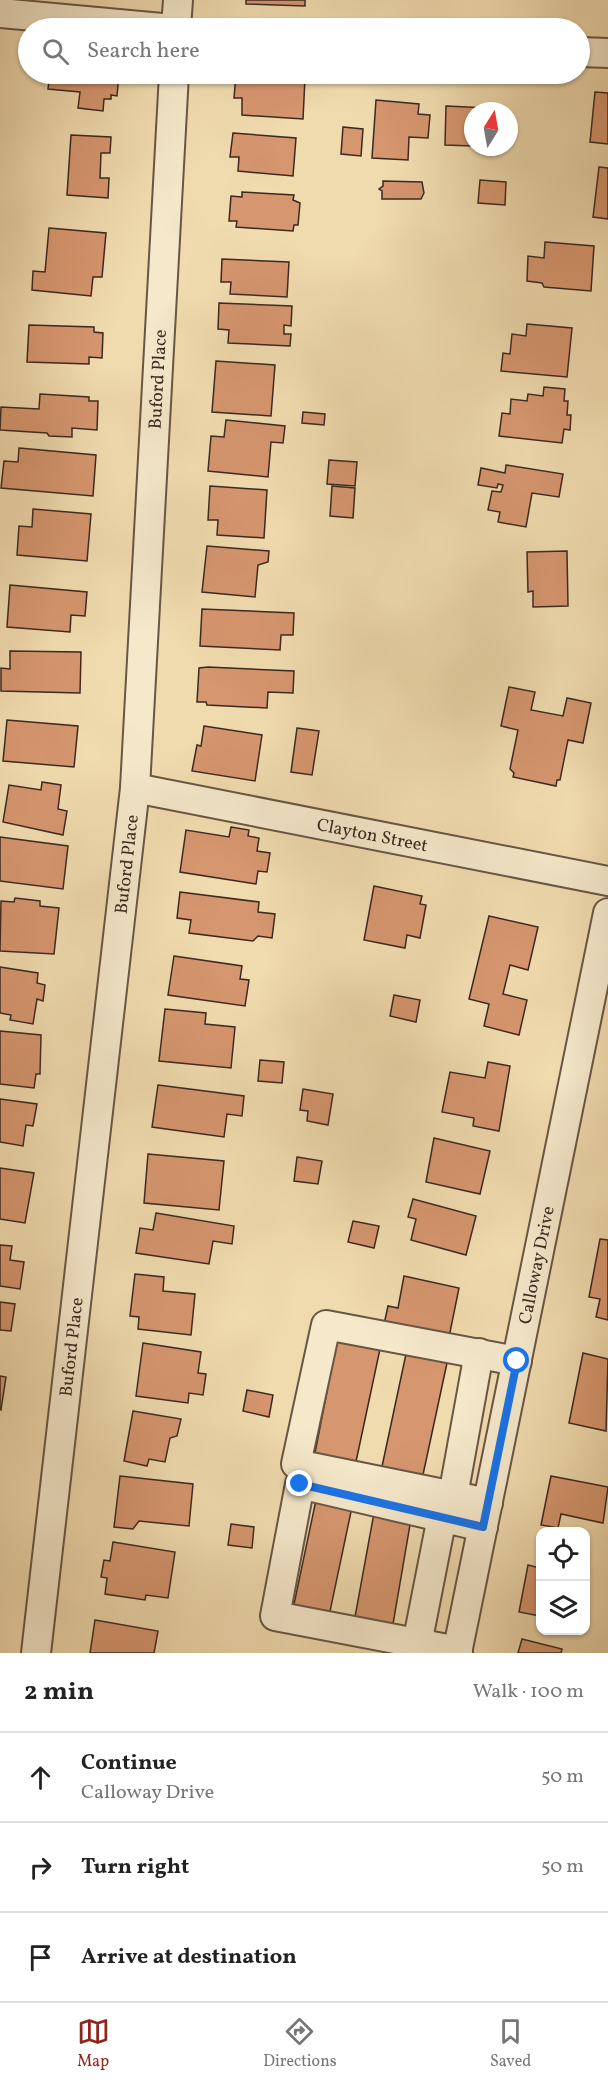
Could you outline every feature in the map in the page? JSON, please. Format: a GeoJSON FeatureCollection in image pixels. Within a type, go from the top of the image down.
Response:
{"type":"FeatureCollection","features":[{"type":"Feature","properties":{"kind":"street"},"geometry":{"type":"LineString","coordinates":[[177,18],[178,0]]}},
{"type":"Feature","properties":{"kind":"street"},"geometry":{"type":"LineString","coordinates":[[0,13],[54,18]]}},
{"type":"Feature","properties":{"kind":"street"},"geometry":{"type":"LineString","coordinates":[[590,52],[608,53]]}},
{"type":"Feature","properties":{"kind":"street","name":"Buford Place"},"geometry":{"type":"LineString","coordinates":[[36,1653],[135,788],[173,84]]}},
{"type":"Feature","properties":{"kind":"street","name":"Clayton Street"},"geometry":{"type":"LineString","coordinates":[[135,788],[608,881]]}},
{"type":"Feature","properties":{"kind":"street","name":"Calloway Drive"},"geometry":{"type":"LineString","coordinates":[[458,1652],[608,913]]}},
{"type":"Feature","properties":{"kind":"street"},"geometry":{"type":"LineString","coordinates":[[448,1507],[296,1464],[326,1325],[517,1361]]}},
{"type":"Feature","properties":{"kind":"street"},"geometry":{"type":"LineString","coordinates":[[417,1644],[479,1353]]}},
{"type":"Feature","properties":{"kind":"street"},"geometry":{"type":"LineString","coordinates":[[458,1652],[275,1616],[300,1484],[486,1515]]}},
{"type":"Feature","properties":{"kind":"building"},"geometry":{"type":"Polygon","coordinates":[[[246,0],[305,0],[305,6],[246,4],[246,0]]]}},
{"type":"Feature","properties":{"kind":"building"},"geometry":{"type":"Polygon","coordinates":[[[49,84],[118,84],[117,96],[111,95],[111,99],[104,99],[103,111],[78,108],[80,92],[48,89],[49,84]]]}},
{"type":"Feature","properties":{"kind":"building"},"geometry":{"type":"Polygon","coordinates":[[[235,84],[305,84],[303,119],[242,115],[242,98],[234,98],[235,84]]]}},
{"type":"Feature","properties":{"kind":"building"},"geometry":{"type":"Polygon","coordinates":[[[595,92],[608,93],[608,144],[590,142],[595,92]]]}},
{"type":"Feature","properties":{"kind":"building"},"geometry":{"type":"Polygon","coordinates":[[[376,100],[419,104],[418,114],[430,115],[428,138],[409,137],[408,160],[372,158],[376,100]]]}},
{"type":"Feature","properties":{"kind":"building"},"geometry":{"type":"Polygon","coordinates":[[[446,106],[464,107],[464,146],[445,145],[446,106]]]}},
{"type":"Feature","properties":{"kind":"building"},"geometry":{"type":"Polygon","coordinates":[[[343,127],[363,129],[361,156],[341,154],[343,127]]]}},
{"type":"Feature","properties":{"kind":"building"},"geometry":{"type":"Polygon","coordinates":[[[233,133],[296,138],[293,176],[238,171],[239,157],[230,157],[233,133]]]}},
{"type":"Feature","properties":{"kind":"building"},"geometry":{"type":"Polygon","coordinates":[[[71,135],[111,137],[110,153],[101,153],[100,178],[109,178],[108,198],[67,195],[71,135]]]}},
{"type":"Feature","properties":{"kind":"building"},"geometry":{"type":"Polygon","coordinates":[[[599,167],[608,168],[608,219],[593,217],[599,167]]]}},
{"type":"Feature","properties":{"kind":"building"},"geometry":{"type":"Polygon","coordinates":[[[480,180],[506,182],[505,205],[478,203],[480,180]]]}},
{"type":"Feature","properties":{"kind":"building"},"geometry":{"type":"Polygon","coordinates":[[[383,181],[422,182],[424,193],[421,199],[382,199],[382,191],[379,189],[383,186],[383,181]]]}},
{"type":"Feature","properties":{"kind":"building"},"geometry":{"type":"Polygon","coordinates":[[[242,192],[294,195],[293,200],[300,203],[298,225],[294,225],[293,231],[236,227],[237,221],[229,221],[231,196],[242,197],[242,192]]]}},
{"type":"Feature","properties":{"kind":"building"},"geometry":{"type":"Polygon","coordinates":[[[49,228],[106,233],[102,277],[93,277],[91,296],[32,290],[33,271],[45,272],[49,228]]]}},
{"type":"Feature","properties":{"kind":"building"},"geometry":{"type":"Polygon","coordinates":[[[545,242],[594,246],[591,291],[544,287],[542,283],[527,281],[528,256],[544,258],[545,242]]]}},
{"type":"Feature","properties":{"kind":"building"},"geometry":{"type":"Polygon","coordinates":[[[222,259],[289,262],[287,297],[230,294],[231,282],[221,282],[222,259]]]}},
{"type":"Feature","properties":{"kind":"building"},"geometry":{"type":"Polygon","coordinates":[[[219,303],[292,306],[291,326],[284,325],[284,334],[291,334],[290,346],[228,343],[229,330],[218,329],[219,303]]]}},
{"type":"Feature","properties":{"kind":"building"},"geometry":{"type":"Polygon","coordinates":[[[527,324],[572,328],[567,377],[501,371],[503,353],[510,354],[512,334],[526,336],[527,324]]]}},
{"type":"Feature","properties":{"kind":"building"},"geometry":{"type":"Polygon","coordinates":[[[29,325],[94,327],[94,332],[103,333],[102,358],[89,357],[89,364],[27,362],[29,325]]]}},
{"type":"Feature","properties":{"kind":"building"},"geometry":{"type":"Polygon","coordinates":[[[216,361],[275,365],[271,416],[212,412],[216,361]]]}},
{"type":"Feature","properties":{"kind":"building"},"geometry":{"type":"Polygon","coordinates":[[[544,387],[565,389],[564,401],[568,401],[567,415],[571,415],[570,430],[564,429],[562,443],[499,436],[502,413],[510,414],[511,399],[527,401],[528,394],[543,396],[544,387]]]}},
{"type":"Feature","properties":{"kind":"building"},"geometry":{"type":"Polygon","coordinates":[[[40,394],[89,397],[89,401],[98,401],[97,430],[72,428],[72,437],[0,430],[1,407],[39,409],[40,394]]]}},
{"type":"Feature","properties":{"kind":"building"},"geometry":{"type":"Polygon","coordinates":[[[303,412],[325,414],[324,425],[302,423],[303,412]]]}},
{"type":"Feature","properties":{"kind":"building"},"geometry":{"type":"Polygon","coordinates":[[[226,420],[285,426],[283,443],[271,442],[268,477],[208,471],[211,436],[224,437],[226,420]]]}},
{"type":"Feature","properties":{"kind":"building"},"geometry":{"type":"Polygon","coordinates":[[[19,448],[96,455],[93,496],[1,488],[4,461],[18,462],[19,448]]]}},
{"type":"Feature","properties":{"kind":"building"},"geometry":{"type":"Polygon","coordinates":[[[329,460],[357,462],[355,486],[327,484],[329,460]]]}},
{"type":"Feature","properties":{"kind":"building"},"geometry":{"type":"Polygon","coordinates":[[[506,465],[563,474],[559,497],[532,493],[526,527],[498,522],[500,512],[488,510],[492,491],[501,492],[503,485],[498,484],[497,488],[478,485],[481,468],[505,473],[506,465]]]}},
{"type":"Feature","properties":{"kind":"building"},"geometry":{"type":"Polygon","coordinates":[[[210,486],[267,490],[264,538],[217,535],[218,520],[208,520],[210,486]]]}},
{"type":"Feature","properties":{"kind":"building"},"geometry":{"type":"Polygon","coordinates":[[[332,486],[355,488],[353,518],[330,516],[332,486]]]}},
{"type":"Feature","properties":{"kind":"building"},"geometry":{"type":"Polygon","coordinates":[[[33,509],[91,514],[87,561],[17,555],[19,526],[32,527],[33,509]]]}},
{"type":"Feature","properties":{"kind":"building"},"geometry":{"type":"Polygon","coordinates":[[[207,546],[269,551],[268,562],[258,565],[255,597],[202,592],[207,546]]]}},
{"type":"Feature","properties":{"kind":"building"},"geometry":{"type":"Polygon","coordinates":[[[567,551],[568,606],[533,607],[533,591],[528,592],[527,552],[567,551]]]}},
{"type":"Feature","properties":{"kind":"building"},"geometry":{"type":"Polygon","coordinates":[[[10,585],[87,592],[85,616],[71,615],[70,632],[7,627],[10,585]]]}},
{"type":"Feature","properties":{"kind":"building"},"geometry":{"type":"Polygon","coordinates":[[[202,609],[294,613],[293,635],[281,635],[280,650],[200,646],[202,609]]]}},
{"type":"Feature","properties":{"kind":"building"},"geometry":{"type":"Polygon","coordinates":[[[10,651],[81,652],[80,693],[1,691],[1,668],[10,669],[10,651]]]}},
{"type":"Feature","properties":{"kind":"building"},"geometry":{"type":"Polygon","coordinates":[[[199,668],[294,671],[293,693],[268,692],[267,708],[207,705],[206,702],[197,702],[199,668]]]}},
{"type":"Feature","properties":{"kind":"building"},"geometry":{"type":"Polygon","coordinates":[[[509,687],[535,692],[531,710],[563,716],[567,698],[591,703],[583,743],[568,740],[560,780],[557,780],[556,786],[513,777],[514,773],[510,769],[518,730],[501,726],[509,687]]]}},
{"type":"Feature","properties":{"kind":"building"},"geometry":{"type":"Polygon","coordinates":[[[7,720],[78,726],[74,767],[3,761],[7,720]]]}},
{"type":"Feature","properties":{"kind":"building"},"geometry":{"type":"Polygon","coordinates":[[[204,726],[262,735],[255,781],[192,771],[197,745],[201,746],[204,726]]]}},
{"type":"Feature","properties":{"kind":"building"},"geometry":{"type":"Polygon","coordinates":[[[297,728],[319,731],[312,775],[291,772],[297,728]]]}},
{"type":"Feature","properties":{"kind":"building"},"geometry":{"type":"Polygon","coordinates":[[[42,782],[61,785],[58,809],[67,811],[63,835],[3,822],[9,785],[41,790],[42,782]]]}},
{"type":"Feature","properties":{"kind":"building"},"geometry":{"type":"Polygon","coordinates":[[[231,827],[249,830],[248,836],[259,838],[257,851],[270,853],[267,872],[258,871],[256,884],[180,872],[186,830],[229,837],[231,827]]]}},
{"type":"Feature","properties":{"kind":"building"},"geometry":{"type":"Polygon","coordinates":[[[0,837],[68,846],[63,889],[0,881],[0,837]]]}},
{"type":"Feature","properties":{"kind":"building"},"geometry":{"type":"Polygon","coordinates":[[[374,886],[422,896],[420,904],[426,905],[420,938],[407,935],[405,948],[364,940],[374,886]]]}},
{"type":"Feature","properties":{"kind":"building"},"geometry":{"type":"Polygon","coordinates":[[[180,892],[259,902],[258,912],[275,914],[272,938],[258,936],[253,941],[189,933],[191,920],[177,918],[180,892]]]}},
{"type":"Feature","properties":{"kind":"building"},"geometry":{"type":"Polygon","coordinates":[[[15,898],[40,901],[40,906],[59,908],[54,954],[0,951],[1,901],[14,902],[15,898]]]}},
{"type":"Feature","properties":{"kind":"building"},"geometry":{"type":"Polygon","coordinates":[[[489,916],[538,927],[528,970],[510,965],[503,994],[527,1000],[519,1035],[484,1026],[489,1004],[469,999],[489,916]]]}},
{"type":"Feature","properties":{"kind":"building"},"geometry":{"type":"Polygon","coordinates":[[[174,956],[242,966],[240,979],[249,980],[245,1006],[168,995],[174,956]]]}},
{"type":"Feature","properties":{"kind":"building"},"geometry":{"type":"Polygon","coordinates":[[[0,967],[38,973],[37,983],[45,985],[43,1001],[37,999],[33,1024],[10,1020],[11,1015],[0,1013],[0,967]]]}},
{"type":"Feature","properties":{"kind":"building"},"geometry":{"type":"Polygon","coordinates":[[[394,995],[420,1000],[416,1022],[390,1016],[394,995]]]}},
{"type":"Feature","properties":{"kind":"building"},"geometry":{"type":"Polygon","coordinates":[[[165,1009],[206,1013],[205,1024],[235,1027],[231,1068],[159,1061],[165,1009]]]}},
{"type":"Feature","properties":{"kind":"building"},"geometry":{"type":"Polygon","coordinates":[[[0,1031],[41,1035],[40,1074],[36,1074],[34,1088],[0,1084],[0,1031]]]}},
{"type":"Feature","properties":{"kind":"building"},"geometry":{"type":"Polygon","coordinates":[[[260,1060],[284,1062],[282,1083],[258,1081],[260,1060]]]}},
{"type":"Feature","properties":{"kind":"building"},"geometry":{"type":"Polygon","coordinates":[[[488,1062],[510,1066],[499,1131],[473,1126],[474,1118],[442,1112],[450,1072],[485,1078],[488,1062]]]}},
{"type":"Feature","properties":{"kind":"building"},"geometry":{"type":"Polygon","coordinates":[[[158,1085],[244,1096],[242,1116],[227,1114],[224,1137],[152,1127],[158,1085]]]}},
{"type":"Feature","properties":{"kind":"building"},"geometry":{"type":"Polygon","coordinates":[[[303,1089],[333,1094],[328,1125],[307,1121],[308,1111],[300,1110],[303,1089]]]}},
{"type":"Feature","properties":{"kind":"building"},"geometry":{"type":"Polygon","coordinates":[[[0,1099],[37,1104],[33,1126],[26,1125],[23,1146],[0,1142],[0,1099]]]}},
{"type":"Feature","properties":{"kind":"building"},"geometry":{"type":"Polygon","coordinates":[[[434,1138],[490,1151],[480,1194],[426,1182],[434,1138]]]}},
{"type":"Feature","properties":{"kind":"building"},"geometry":{"type":"Polygon","coordinates":[[[148,1154],[224,1161],[219,1210],[144,1203],[148,1154]]]}},
{"type":"Feature","properties":{"kind":"building"},"geometry":{"type":"Polygon","coordinates":[[[297,1157],[322,1161],[318,1184],[294,1181],[297,1157]]]}},
{"type":"Feature","properties":{"kind":"building"},"geometry":{"type":"Polygon","coordinates":[[[0,1168],[34,1173],[25,1223],[0,1219],[0,1168]]]}},
{"type":"Feature","properties":{"kind":"building"},"geometry":{"type":"Polygon","coordinates":[[[413,1199],[476,1216],[466,1255],[411,1240],[416,1219],[408,1217],[413,1199]]]}},
{"type":"Feature","properties":{"kind":"building"},"geometry":{"type":"Polygon","coordinates":[[[156,1213],[234,1226],[232,1244],[213,1241],[209,1264],[136,1253],[140,1228],[153,1230],[156,1213]]]}},
{"type":"Feature","properties":{"kind":"building"},"geometry":{"type":"Polygon","coordinates":[[[353,1221],[379,1226],[374,1248],[348,1242],[353,1221]]]}},
{"type":"Feature","properties":{"kind":"building"},"geometry":{"type":"Polygon","coordinates":[[[600,1239],[608,1240],[608,1320],[596,1317],[600,1299],[589,1297],[600,1239]]]}},
{"type":"Feature","properties":{"kind":"building"},"geometry":{"type":"Polygon","coordinates":[[[0,1245],[12,1246],[10,1260],[24,1262],[20,1289],[0,1286],[0,1245]]]}},
{"type":"Feature","properties":{"kind":"building"},"geometry":{"type":"Polygon","coordinates":[[[135,1274],[164,1277],[163,1291],[195,1294],[191,1335],[138,1329],[139,1317],[130,1316],[135,1274]]]}},
{"type":"Feature","properties":{"kind":"building"},"geometry":{"type":"Polygon","coordinates":[[[404,1276],[459,1288],[448,1342],[383,1329],[388,1306],[398,1308],[404,1276]]]}},
{"type":"Feature","properties":{"kind":"building"},"geometry":{"type":"Polygon","coordinates":[[[0,1302],[15,1304],[11,1331],[0,1330],[0,1302]]]}},
{"type":"Feature","properties":{"kind":"building"},"geometry":{"type":"Polygon","coordinates":[[[337,1340],[380,1349],[354,1471],[313,1463],[337,1340]]]}},
{"type":"Feature","properties":{"kind":"building"},"geometry":{"type":"Polygon","coordinates":[[[143,1343],[201,1352],[198,1373],[206,1374],[203,1395],[189,1393],[188,1403],[136,1396],[143,1343]]]}},
{"type":"Feature","properties":{"kind":"building"},"geometry":{"type":"Polygon","coordinates":[[[583,1353],[608,1359],[606,1431],[569,1423],[583,1353]]]}},
{"type":"Feature","properties":{"kind":"building"},"geometry":{"type":"Polygon","coordinates":[[[406,1354],[447,1363],[421,1484],[380,1476],[406,1354]]]}},
{"type":"Feature","properties":{"kind":"building"},"geometry":{"type":"Polygon","coordinates":[[[0,1376],[6,1377],[1,1410],[0,1409],[0,1376]]]}},
{"type":"Feature","properties":{"kind":"building"},"geometry":{"type":"Polygon","coordinates":[[[247,1390],[273,1395],[269,1417],[243,1411],[247,1390]]]}},
{"type":"Feature","properties":{"kind":"building"},"geometry":{"type":"Polygon","coordinates":[[[133,1411],[181,1419],[177,1436],[170,1438],[165,1462],[149,1459],[147,1466],[124,1461],[133,1411]]]}},
{"type":"Feature","properties":{"kind":"building"},"geometry":{"type":"Polygon","coordinates":[[[120,1476],[193,1484],[189,1526],[139,1521],[133,1529],[114,1527],[120,1476]]]}},
{"type":"Feature","properties":{"kind":"building"},"geometry":{"type":"Polygon","coordinates":[[[551,1476],[608,1487],[603,1523],[561,1514],[558,1527],[541,1525],[551,1476]]]}},
{"type":"Feature","properties":{"kind":"building"},"geometry":{"type":"Polygon","coordinates":[[[316,1500],[352,1507],[329,1616],[293,1609],[316,1500]]]}},
{"type":"Feature","properties":{"kind":"building"},"geometry":{"type":"Polygon","coordinates":[[[374,1513],[411,1519],[393,1624],[355,1617],[374,1513]]]}},
{"type":"Feature","properties":{"kind":"building"},"geometry":{"type":"Polygon","coordinates":[[[231,1524],[254,1527],[252,1548],[228,1545],[231,1524]]]}},
{"type":"Feature","properties":{"kind":"building"},"geometry":{"type":"Polygon","coordinates":[[[113,1542],[175,1552],[168,1598],[146,1595],[145,1600],[105,1594],[107,1578],[101,1577],[104,1560],[110,1561],[113,1542]]]}},
{"type":"Feature","properties":{"kind":"building"},"geometry":{"type":"Polygon","coordinates":[[[528,1565],[536,1567],[536,1615],[519,1612],[528,1565]]]}},
{"type":"Feature","properties":{"kind":"building"},"geometry":{"type":"Polygon","coordinates":[[[95,1620],[158,1631],[154,1653],[90,1653],[95,1620]]]}},
{"type":"Feature","properties":{"kind":"building"},"geometry":{"type":"Polygon","coordinates":[[[522,1639],[562,1649],[561,1653],[518,1653],[522,1639]]]}},
{"type":"Feature","properties":{"kind":"route"},"geometry":{"type":"LineString","coordinates":[[300,1484],[483,1527],[517,1361]]}}]}
